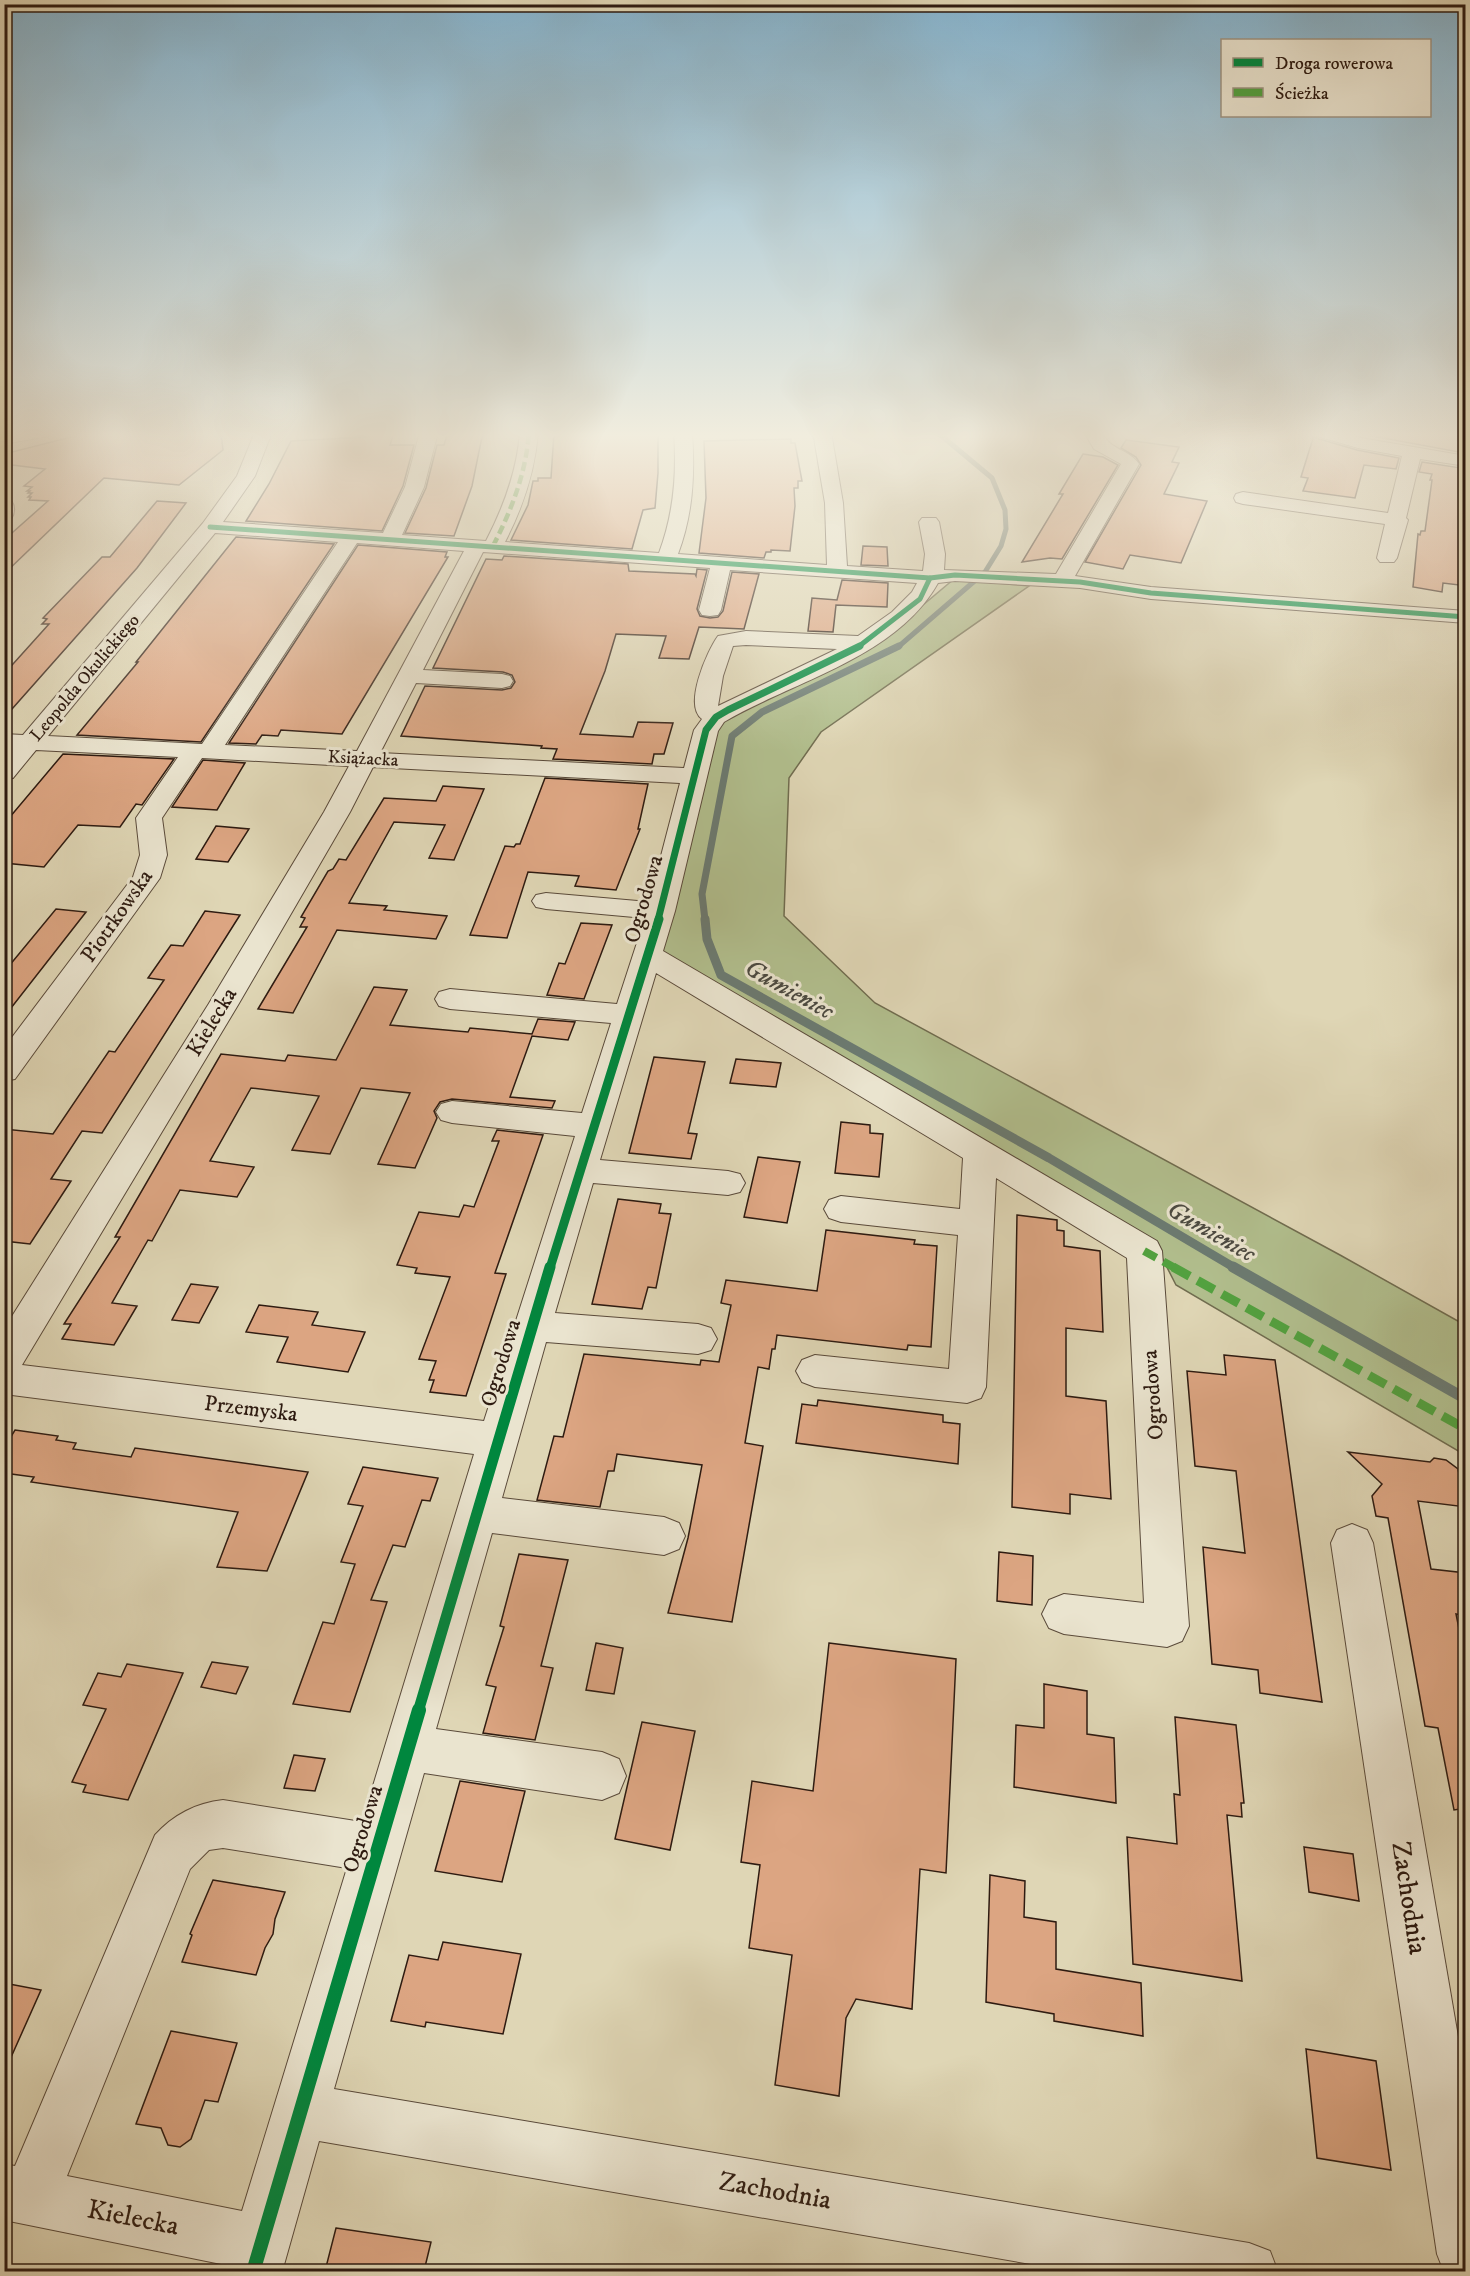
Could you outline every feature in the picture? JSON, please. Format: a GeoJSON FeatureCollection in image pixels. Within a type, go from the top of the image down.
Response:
{"type":"FeatureCollection","features":[{"type":"Feature","properties":{"kind":"street","name":"Leopolda Okulickiego"},"geometry":{"type":"LineString","coordinates":[[4,773],[201,538]]}},
{"type":"Feature","properties":{"kind":"street","name":"Piotrkowska"},"geometry":{"type":"LineString","coordinates":[[4,1071],[146,878],[154,864],[156,852],[149,818],[202,751],[350,538]]}},
{"type":"Feature","properties":{"kind":"street"},"geometry":{"type":"LineString","coordinates":[[380,538],[930,578],[979,575],[1062,581],[1151,593],[1466,617]]}},
{"type":"Feature","properties":{"kind":"street","name":"Kielecka"},"geometry":{"type":"LineString","coordinates":[[4,1362],[223,1005],[367,759],[409,676],[489,538]]}},
{"type":"Feature","properties":{"kind":"street"},"geometry":{"type":"LineString","coordinates":[[667,558],[675,538]]}},
{"type":"Feature","properties":{"kind":"street"},"geometry":{"type":"LineString","coordinates":[[836,538],[837,570]]}},
{"type":"Feature","properties":{"kind":"street"},"geometry":{"type":"LineString","coordinates":[[865,643],[746,638],[726,641],[719,649],[706,703],[707,712],[716,717],[865,643],[920,599],[934,567],[931,538]]}},
{"type":"Feature","properties":{"kind":"street"},"geometry":{"type":"LineString","coordinates":[[1062,581],[1087,538]]}},
{"type":"Feature","properties":{"kind":"street"},"geometry":{"type":"LineString","coordinates":[[1388,558],[1393,538]]}},
{"type":"Feature","properties":{"kind":"street"},"geometry":{"type":"LineString","coordinates":[[710,610],[722,562]]}},
{"type":"Feature","properties":{"kind":"street"},"geometry":{"type":"LineString","coordinates":[[409,676],[502,681]]}},
{"type":"Feature","properties":{"kind":"street","name":"Ogrodowa"},"geometry":{"type":"LineString","coordinates":[[258,2258],[532,1326],[662,911],[706,730],[716,717]]}},
{"type":"Feature","properties":{"kind":"street","name":"Książacka"},"geometry":{"type":"LineString","coordinates":[[4,741],[694,776]]}},
{"type":"Feature","properties":{"kind":"street","name":"Ogrodowa"},"geometry":{"type":"LineString","coordinates":[[546,901],[662,911]]}},
{"type":"Feature","properties":{"kind":"street","name":"Ogrodowa"},"geometry":{"type":"LineString","coordinates":[[648,955],[1144,1251],[1167,1626],[1064,1614]]}},
{"type":"Feature","properties":{"kind":"street"},"geometry":{"type":"LineString","coordinates":[[450,999],[629,1015]]}},
{"type":"Feature","properties":{"kind":"street"},"geometry":{"type":"LineString","coordinates":[[452,1112],[593,1126]]}},
{"type":"Feature","properties":{"kind":"street"},"geometry":{"type":"LineString","coordinates":[[815,1371],[967,1387],[980,1154]]}},
{"type":"Feature","properties":{"kind":"street"},"geometry":{"type":"LineString","coordinates":[[580,1170],[728,1184]]}},
{"type":"Feature","properties":{"kind":"street"},"geometry":{"type":"LineString","coordinates":[[841,1209],[976,1224]]}},
{"type":"Feature","properties":{"kind":"street","name":"Ogrodowa"},"geometry":{"type":"LineString","coordinates":[[532,1326],[698,1339]]}},
{"type":"Feature","properties":{"kind":"street","name":"Przemyska"},"geometry":{"type":"LineString","coordinates":[[4,1378],[498,1440]]}},
{"type":"Feature","properties":{"kind":"street"},"geometry":{"type":"LineString","coordinates":[[477,1513],[664,1536]]}},
{"type":"Feature","properties":{"kind":"street","name":"Zachodnia"},"geometry":{"type":"LineString","coordinates":[[1352,1543],[1466,2254]]}},
{"type":"Feature","properties":{"kind":"street"},"geometry":{"type":"LineString","coordinates":[[408,1748],[602,1776]]}},
{"type":"Feature","properties":{"kind":"street","name":"Ogrodowa"},"geometry":{"type":"LineString","coordinates":[[17,2195],[172,1852],[186,1835],[205,1826],[223,1824],[378,1849]]}},
{"type":"Feature","properties":{"kind":"street","name":"Zachodnia"},"geometry":{"type":"LineString","coordinates":[[301,2111],[1249,2271]]}},
{"type":"Feature","properties":{"kind":"street","name":"Kielecka"},"geometry":{"type":"LineString","coordinates":[[17,2195],[258,2258]]}},
{"type":"Feature","properties":{"kind":"green space"},"geometry":{"type":"Polygon","coordinates":[[[954,579],[1029,586],[821,732],[789,778],[784,916],[875,1003],[1465,1325],[1465,1455],[1176,1285],[1153,1240],[684,969],[659,948],[718,730],[728,717],[874,646],[954,579]]]}},
{"type":"Feature","properties":{"kind":"building"},"geometry":{"type":"Polygon","coordinates":[[[6,538],[41,538],[4,574],[4,540],[6,538]]]}},
{"type":"Feature","properties":{"kind":"building"},"geometry":{"type":"Polygon","coordinates":[[[126,538],[159,538],[137,568],[4,718],[4,674],[49,624],[42,624],[47,619],[43,618],[102,557],[110,557],[126,538]]]}},
{"type":"Feature","properties":{"kind":"building"},"geometry":{"type":"Polygon","coordinates":[[[235,538],[334,544],[201,742],[77,735],[138,662],[136,662],[235,538]]]}},
{"type":"Feature","properties":{"kind":"building"},"geometry":{"type":"Polygon","coordinates":[[[512,538],[635,538],[632,549],[511,540],[512,538]]]}},
{"type":"Feature","properties":{"kind":"building"},"geometry":{"type":"Polygon","coordinates":[[[701,538],[791,538],[790,551],[771,550],[771,552],[766,552],[764,558],[699,553],[701,538]]]}},
{"type":"Feature","properties":{"kind":"building"},"geometry":{"type":"Polygon","coordinates":[[[1036,538],[1074,538],[1062,559],[1050,558],[1022,562],[1036,538]]]}},
{"type":"Feature","properties":{"kind":"building"},"geometry":{"type":"Polygon","coordinates":[[[1099,538],[1191,538],[1181,563],[1130,555],[1123,569],[1085,562],[1099,538]]]}},
{"type":"Feature","properties":{"kind":"building"},"geometry":{"type":"Polygon","coordinates":[[[1418,538],[1466,538],[1459,585],[1443,583],[1442,592],[1413,587],[1418,538]]]}},
{"type":"Feature","properties":{"kind":"building"},"geometry":{"type":"Polygon","coordinates":[[[358,545],[447,552],[445,557],[448,557],[342,734],[281,730],[278,736],[262,735],[256,744],[229,743],[358,545]]]}},
{"type":"Feature","properties":{"kind":"building"},"geometry":{"type":"Polygon","coordinates":[[[863,546],[887,547],[888,566],[861,565],[863,546]]]}},
{"type":"Feature","properties":{"kind":"building"},"geometry":{"type":"Polygon","coordinates":[[[504,556],[628,564],[629,571],[695,574],[696,576],[697,569],[707,570],[697,609],[700,616],[710,618],[718,617],[723,611],[732,572],[759,574],[744,629],[699,627],[689,659],[659,658],[666,636],[616,634],[605,671],[580,734],[633,737],[638,722],[673,723],[664,754],[654,754],[652,764],[553,759],[557,749],[541,748],[542,746],[401,736],[425,686],[502,690],[511,688],[515,682],[512,675],[503,672],[433,668],[486,559],[502,560],[504,556]]]}},
{"type":"Feature","properties":{"kind":"building"},"geometry":{"type":"Polygon","coordinates":[[[842,580],[888,583],[887,607],[836,605],[833,632],[808,631],[812,598],[837,600],[842,580]]]}},
{"type":"Feature","properties":{"kind":"building"},"geometry":{"type":"Polygon","coordinates":[[[63,754],[174,759],[142,805],[136,804],[120,827],[78,825],[44,867],[4,863],[4,824],[63,754]]]}},
{"type":"Feature","properties":{"kind":"building"},"geometry":{"type":"Polygon","coordinates":[[[203,760],[245,763],[217,810],[172,807],[203,760]]]}},
{"type":"Feature","properties":{"kind":"building"},"geometry":{"type":"Polygon","coordinates":[[[545,778],[648,784],[638,829],[640,829],[616,890],[575,886],[579,876],[528,872],[507,938],[470,935],[505,846],[514,847],[520,844],[545,778]]]}},
{"type":"Feature","properties":{"kind":"building"},"geometry":{"type":"Polygon","coordinates":[[[443,786],[484,789],[454,860],[429,858],[445,825],[394,822],[349,903],[387,906],[384,910],[447,916],[436,939],[337,930],[293,1013],[258,1009],[307,927],[300,927],[305,918],[301,917],[328,871],[333,869],[339,859],[346,860],[384,798],[436,801],[443,786]]]}},
{"type":"Feature","properties":{"kind":"building"},"geometry":{"type":"Polygon","coordinates":[[[216,826],[249,829],[228,862],[196,859],[216,826]]]}},
{"type":"Feature","properties":{"kind":"building"},"geometry":{"type":"Polygon","coordinates":[[[56,909],[86,912],[4,1017],[4,972],[56,909]]]}},
{"type":"Feature","properties":{"kind":"building"},"geometry":{"type":"Polygon","coordinates":[[[205,911],[240,915],[102,1133],[82,1131],[51,1179],[71,1181],[30,1244],[4,1241],[4,1129],[53,1134],[109,1051],[115,1052],[164,980],[148,978],[171,945],[183,946],[205,911]]]}},
{"type":"Feature","properties":{"kind":"building"},"geometry":{"type":"Polygon","coordinates":[[[581,923],[612,925],[584,999],[547,995],[559,963],[565,964],[581,923]]]}},
{"type":"Feature","properties":{"kind":"building"},"geometry":{"type":"Polygon","coordinates":[[[374,987],[407,990],[390,1025],[468,1032],[470,1028],[532,1034],[538,1019],[575,1022],[568,1040],[532,1036],[510,1097],[555,1101],[552,1108],[452,1099],[440,1102],[434,1111],[437,1118],[415,1168],[378,1164],[410,1093],[361,1088],[330,1154],[292,1150],[319,1096],[251,1088],[210,1161],[254,1167],[237,1197],[180,1190],[152,1241],[148,1240],[112,1303],[137,1306],[114,1345],[62,1339],[71,1324],[64,1324],[120,1237],[115,1237],[221,1054],[285,1061],[288,1055],[336,1060],[374,987]]]}},
{"type":"Feature","properties":{"kind":"building"},"geometry":{"type":"Polygon","coordinates":[[[654,1057],[705,1062],[688,1133],[697,1134],[691,1159],[629,1153],[654,1057]]]}},
{"type":"Feature","properties":{"kind":"building"},"geometry":{"type":"Polygon","coordinates":[[[736,1059],[781,1063],[776,1087],[730,1083],[736,1059]]]}},
{"type":"Feature","properties":{"kind":"building"},"geometry":{"type":"Polygon","coordinates":[[[841,1122],[870,1125],[870,1133],[883,1134],[879,1177],[835,1173],[841,1122]]]}},
{"type":"Feature","properties":{"kind":"building"},"geometry":{"type":"Polygon","coordinates":[[[497,1130],[543,1135],[495,1273],[506,1274],[466,1396],[430,1392],[434,1380],[429,1380],[436,1361],[419,1359],[450,1277],[415,1273],[417,1268],[397,1265],[419,1212],[459,1217],[464,1205],[474,1207],[499,1141],[492,1141],[497,1130]]]}},
{"type":"Feature","properties":{"kind":"building"},"geometry":{"type":"Polygon","coordinates":[[[758,1157],[800,1162],[787,1223],[744,1217],[758,1157]]]}},
{"type":"Feature","properties":{"kind":"building"},"geometry":{"type":"Polygon","coordinates":[[[618,1199],[661,1204],[659,1213],[671,1214],[656,1288],[648,1287],[642,1309],[592,1304],[618,1199]]]}},
{"type":"Feature","properties":{"kind":"building"},"geometry":{"type":"Polygon","coordinates":[[[1017,1215],[1057,1220],[1057,1230],[1064,1231],[1064,1246],[1100,1251],[1103,1332],[1066,1328],[1066,1396],[1106,1401],[1111,1499],[1070,1494],[1070,1514],[1012,1507],[1017,1215]]]}},
{"type":"Feature","properties":{"kind":"building"},"geometry":{"type":"Polygon","coordinates":[[[826,1230],[915,1240],[914,1244],[937,1246],[931,1347],[908,1345],[907,1350],[777,1335],[769,1369],[758,1367],[745,1443],[763,1446],[732,1622],[668,1613],[688,1538],[702,1465],[617,1454],[614,1471],[608,1471],[600,1507],[537,1500],[554,1436],[563,1437],[584,1354],[700,1365],[701,1360],[719,1362],[731,1305],[721,1303],[726,1280],[817,1291],[826,1230]]]}},
{"type":"Feature","properties":{"kind":"building"},"geometry":{"type":"Polygon","coordinates":[[[191,1284],[218,1287],[199,1323],[172,1320],[191,1284]]]}},
{"type":"Feature","properties":{"kind":"building"},"geometry":{"type":"Polygon","coordinates":[[[259,1305],[318,1312],[312,1325],[365,1332],[348,1372],[277,1362],[288,1337],[246,1332],[259,1305]]]}},
{"type":"Feature","properties":{"kind":"building"},"geometry":{"type":"Polygon","coordinates":[[[1224,1355],[1275,1360],[1322,1702],[1260,1693],[1258,1670],[1212,1664],[1203,1547],[1245,1553],[1236,1471],[1195,1466],[1187,1371],[1226,1375],[1224,1355]]]}},
{"type":"Feature","properties":{"kind":"building"},"geometry":{"type":"Polygon","coordinates":[[[818,1400],[943,1415],[943,1422],[960,1424],[958,1464],[796,1443],[802,1404],[817,1406],[818,1400]]]}},
{"type":"Feature","properties":{"kind":"building"},"geometry":{"type":"Polygon","coordinates":[[[15,1430],[58,1436],[56,1440],[76,1443],[73,1449],[131,1457],[135,1448],[308,1472],[267,1571],[217,1567],[238,1512],[31,1482],[34,1477],[4,1473],[4,1448],[15,1430]]]}},
{"type":"Feature","properties":{"kind":"building"},"geometry":{"type":"Polygon","coordinates":[[[1348,1452],[1430,1462],[1434,1458],[1446,1460],[1458,1469],[1466,1507],[1418,1501],[1431,1569],[1466,1573],[1466,1616],[1456,1614],[1466,1664],[1466,1808],[1454,1810],[1438,1728],[1425,1726],[1388,1518],[1376,1516],[1372,1496],[1382,1484],[1348,1452]]]}},
{"type":"Feature","properties":{"kind":"building"},"geometry":{"type":"Polygon","coordinates":[[[363,1467],[438,1478],[430,1501],[422,1500],[405,1547],[393,1545],[371,1600],[387,1602],[350,1712],[293,1704],[323,1622],[334,1624],[355,1564],[341,1562],[363,1506],[348,1504],[363,1467]]]}},
{"type":"Feature","properties":{"kind":"building"},"geometry":{"type":"Polygon","coordinates":[[[999,1552],[1033,1556],[1032,1605],[997,1601],[999,1552]]]}},
{"type":"Feature","properties":{"kind":"building"},"geometry":{"type":"Polygon","coordinates":[[[519,1554],[568,1560],[541,1666],[553,1668],[535,1740],[483,1733],[496,1687],[486,1685],[504,1627],[500,1626],[519,1554]]]}},
{"type":"Feature","properties":{"kind":"building"},"geometry":{"type":"Polygon","coordinates":[[[596,1643],[623,1648],[614,1694],[586,1690],[596,1643]]]}},
{"type":"Feature","properties":{"kind":"building"},"geometry":{"type":"Polygon","coordinates":[[[829,1643],[956,1659],[946,1873],[920,1869],[912,2009],[856,1999],[846,2018],[839,2096],[775,2085],[792,1955],[749,1948],[760,1865],[741,1862],[752,1781],[813,1791],[829,1643]]]}},
{"type":"Feature","properties":{"kind":"building"},"geometry":{"type":"Polygon","coordinates":[[[212,1662],[248,1667],[236,1694],[201,1687],[212,1662]]]}},
{"type":"Feature","properties":{"kind":"building"},"geometry":{"type":"Polygon","coordinates":[[[127,1664],[183,1673],[128,1800],[83,1792],[86,1785],[72,1782],[106,1709],[83,1705],[98,1673],[121,1677],[127,1664]]]}},
{"type":"Feature","properties":{"kind":"building"},"geometry":{"type":"Polygon","coordinates":[[[1044,1684],[1087,1691],[1087,1734],[1114,1738],[1116,1803],[1014,1787],[1016,1725],[1044,1728],[1044,1684]]]}},
{"type":"Feature","properties":{"kind":"building"},"geometry":{"type":"Polygon","coordinates":[[[1175,1717],[1236,1725],[1244,1803],[1241,1803],[1242,1817],[1227,1815],[1242,1981],[1133,1964],[1127,1837],[1177,1844],[1174,1794],[1180,1795],[1175,1717]]]}},
{"type":"Feature","properties":{"kind":"building"},"geometry":{"type":"Polygon","coordinates":[[[642,1722],[695,1731],[670,1850],[615,1839],[642,1722]]]}},
{"type":"Feature","properties":{"kind":"building"},"geometry":{"type":"Polygon","coordinates":[[[294,1755],[325,1759],[315,1791],[284,1788],[294,1755]]]}},
{"type":"Feature","properties":{"kind":"building"},"geometry":{"type":"Polygon","coordinates":[[[460,1781],[525,1791],[502,1882],[435,1871],[460,1781]]]}},
{"type":"Feature","properties":{"kind":"building"},"geometry":{"type":"Polygon","coordinates":[[[1304,1847],[1353,1854],[1359,1901],[1309,1892],[1304,1847]]]}},
{"type":"Feature","properties":{"kind":"building"},"geometry":{"type":"Polygon","coordinates":[[[990,1875],[1025,1881],[1024,1917],[1056,1922],[1056,1969],[1141,1983],[1143,2036],[1054,2021],[1054,2014],[986,2002],[990,1875]]]}},
{"type":"Feature","properties":{"kind":"building"},"geometry":{"type":"Polygon","coordinates":[[[213,1880],[285,1892],[275,1919],[273,1934],[265,1948],[256,1975],[182,1962],[192,1935],[190,1934],[213,1880]]]}},
{"type":"Feature","properties":{"kind":"building"},"geometry":{"type":"Polygon","coordinates":[[[443,1942],[521,1954],[503,2034],[426,2022],[425,2027],[391,2021],[409,1955],[438,1960],[443,1942]]]}},
{"type":"Feature","properties":{"kind":"building"},"geometry":{"type":"Polygon","coordinates":[[[4,1983],[41,1990],[4,2073],[4,1983]]]}},
{"type":"Feature","properties":{"kind":"building"},"geometry":{"type":"Polygon","coordinates":[[[171,2031],[237,2043],[218,2102],[205,2100],[191,2139],[180,2147],[168,2145],[161,2128],[136,2124],[171,2031]]]}},
{"type":"Feature","properties":{"kind":"building"},"geometry":{"type":"Polygon","coordinates":[[[1306,2049],[1376,2061],[1391,2170],[1317,2158],[1306,2049]]]}},
{"type":"Feature","properties":{"kind":"building"},"geometry":{"type":"Polygon","coordinates":[[[336,2228],[431,2242],[424,2271],[325,2271],[336,2228]]]}},
{"type":"Feature","properties":{"kind":"waterway","name":"Gumieniec"},"geometry":{"type":"LineString","coordinates":[[898,647],[985,572],[1003,538]]}},
{"type":"Feature","properties":{"kind":"waterway","name":"Gumieniec"},"geometry":{"type":"LineString","coordinates":[[705,920],[702,894],[732,736],[762,712],[899,646]]}},
{"type":"Feature","properties":{"kind":"waterway","name":"Gumieniec"},"geometry":{"type":"LineString","coordinates":[[705,919],[707,939],[721,975],[1049,1158],[1235,1268]]}},
{"type":"Feature","properties":{"kind":"waterway","name":"Gumieniec"},"geometry":{"type":"LineString","coordinates":[[1233,1267],[1466,1399]]}},
{"type":"Feature","properties":{"kind":"marked path"},"geometry":{"type":"LineString","coordinates":[[493,546],[497,538]]}},
{"type":"Feature","properties":{"kind":"marked path"},"geometry":{"type":"LineString","coordinates":[[1144,1251],[1466,1429]]}},
{"type":"Feature","properties":{"kind":"cycle path"},"geometry":{"type":"LineString","coordinates":[[368,538],[930,578],[955,575],[1080,582],[1151,593],[1466,617]]}},
{"type":"Feature","properties":{"kind":"cycle path"},"geometry":{"type":"LineString","coordinates":[[253,2272],[532,1326],[661,911],[706,730],[716,717],[728,710],[859,647],[920,599],[930,578]]}}]}
